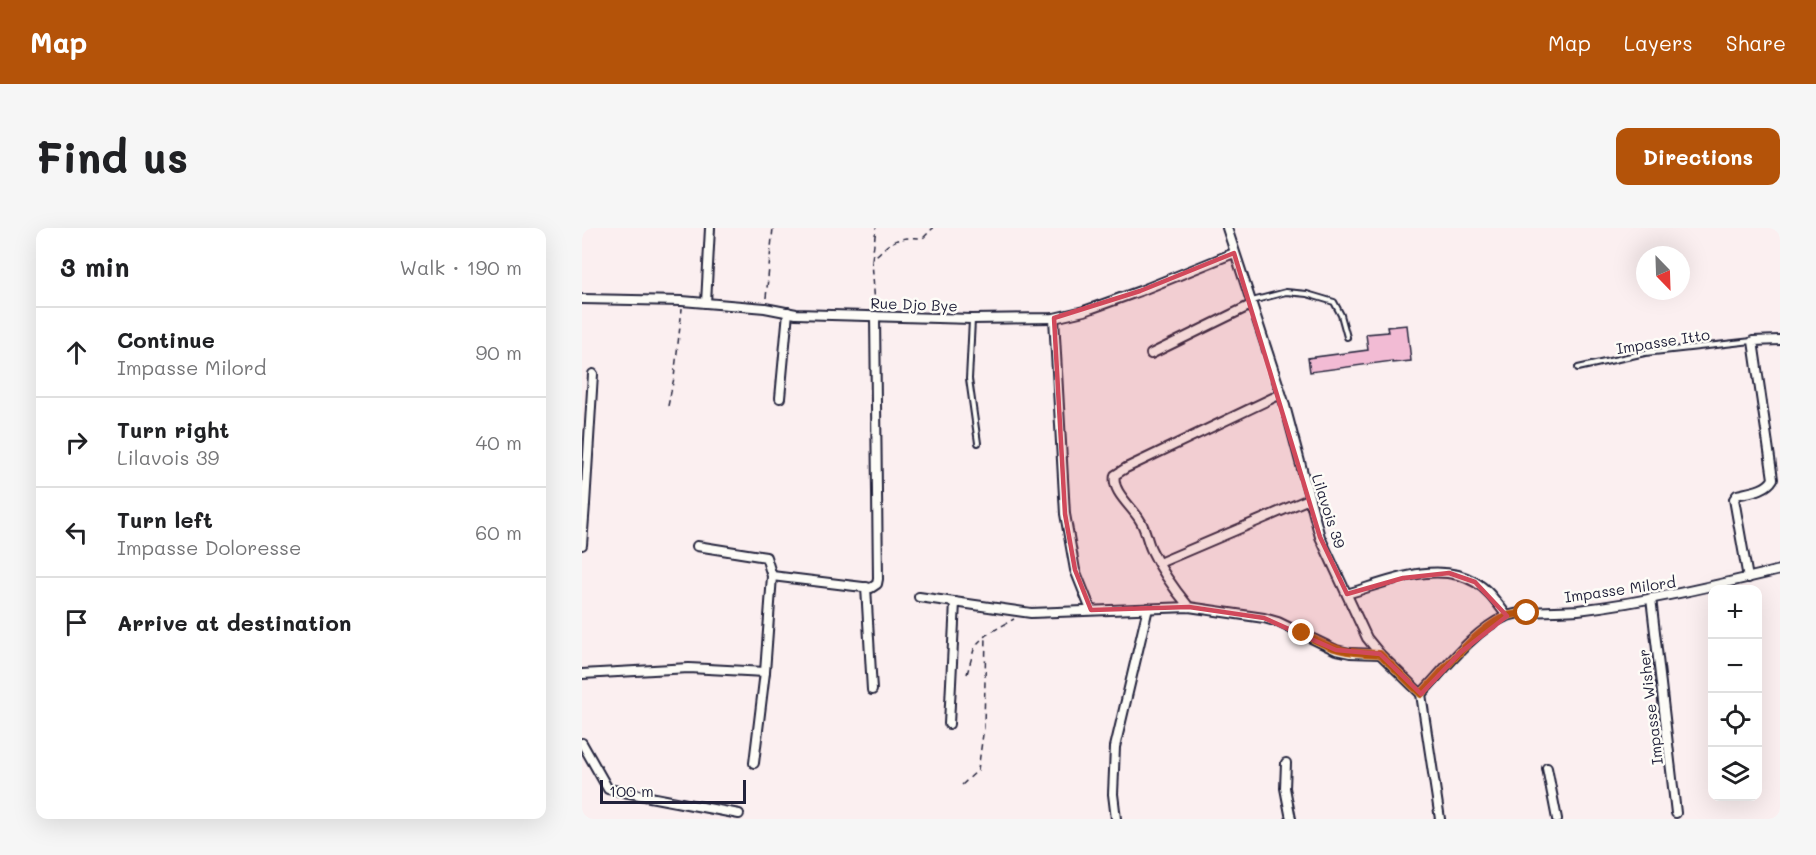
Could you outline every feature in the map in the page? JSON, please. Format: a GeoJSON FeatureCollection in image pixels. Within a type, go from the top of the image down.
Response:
{"type":"FeatureCollection","features":[{"type":"Feature","properties":{"kind":"street"},"geometry":{"type":"LineString","coordinates":[[706,303],[710,228]]}},
{"type":"Feature","properties":{"kind":"street","name":"Lilavois 39"},"geometry":{"type":"LineString","coordinates":[[1227,228],[1281,394],[1320,537],[1367,638],[1421,694]]}},
{"type":"Feature","properties":{"kind":"street","name":"Rue Djo Bye"},"geometry":{"type":"LineString","coordinates":[[582,299],[682,301],[788,312],[875,316],[972,319],[1054,318],[1084,311],[1140,291],[1234,253]]}},
{"type":"Feature","properties":{"kind":"street"},"geometry":{"type":"LineString","coordinates":[[1151,354],[1251,303]]}},
{"type":"Feature","properties":{"kind":"street"},"geometry":{"type":"LineString","coordinates":[[780,398],[788,312]]}},
{"type":"Feature","properties":{"kind":"street"},"geometry":{"type":"LineString","coordinates":[[772,576],[866,587],[873,587],[878,579],[875,316]]}},
{"type":"Feature","properties":{"kind":"street"},"geometry":{"type":"LineString","coordinates":[[1054,318],[1065,514],[1075,570],[1091,610]]}},
{"type":"Feature","properties":{"kind":"street"},"geometry":{"type":"LineString","coordinates":[[1748,578],[1734,499],[1737,495],[1763,489],[1777,478],[1753,341],[1780,340]]}},
{"type":"Feature","properties":{"kind":"street"},"geometry":{"type":"LineString","coordinates":[[582,545],[593,374]]}},
{"type":"Feature","properties":{"kind":"street"},"geometry":{"type":"LineString","coordinates":[[1189,608],[1167,580],[1143,525],[1114,481],[1115,475],[1281,394]]}},
{"type":"Feature","properties":{"kind":"street"},"geometry":{"type":"LineString","coordinates":[[1159,563],[1309,499]]}},
{"type":"Feature","properties":{"kind":"street"},"geometry":{"type":"LineString","coordinates":[[698,546],[766,557],[772,576],[765,672],[754,763]]}},
{"type":"Feature","properties":{"kind":"street","name":"Impasse Milord"},"geometry":{"type":"LineString","coordinates":[[1507,616],[1577,610],[1673,596],[1780,570]]}},
{"type":"Feature","properties":{"kind":"street"},"geometry":{"type":"LineString","coordinates":[[1347,594],[1427,573],[1449,573],[1475,582],[1493,598],[1507,616],[1477,637],[1421,694],[1440,819]]}},
{"type":"Feature","properties":{"kind":"street"},"geometry":{"type":"LineString","coordinates":[[866,587],[872,690]]}},
{"type":"Feature","properties":{"kind":"street"},"geometry":{"type":"LineString","coordinates":[[919,597],[1031,612],[1189,608],[1264,618],[1336,650],[1380,654]]}},
{"type":"Feature","properties":{"kind":"street","name":"Impasse Wisher"},"geometry":{"type":"LineString","coordinates":[[1651,598],[1676,813]]}},
{"type":"Feature","properties":{"kind":"street"},"geometry":{"type":"LineString","coordinates":[[949,724],[955,602]]}},
{"type":"Feature","properties":{"kind":"street"},"geometry":{"type":"LineString","coordinates":[[1116,819],[1113,794],[1115,747],[1148,608]]}},
{"type":"Feature","properties":{"kind":"street"},"geometry":{"type":"LineString","coordinates":[[582,675],[689,668],[765,672]]}},
{"type":"Feature","properties":{"kind":"street"},"geometry":{"type":"LineString","coordinates":[[582,743],[608,789],[738,814]]}},
{"type":"Feature","properties":{"kind":"street"},"geometry":{"type":"LineString","coordinates":[[1286,763],[1285,788],[1291,819]]}},
{"type":"Feature","properties":{"kind":"street"},"geometry":{"type":"LineString","coordinates":[[1547,768],[1557,819]]}},
{"type":"Feature","properties":{"kind":"lane"},"geometry":{"type":"LineString","coordinates":[[1251,303],[1287,292],[1307,294],[1334,302],[1341,315],[1347,338]]}},
{"type":"Feature","properties":{"kind":"lane"},"geometry":{"type":"LineString","coordinates":[[972,319],[969,379],[978,443]]}},
{"type":"Feature","properties":{"kind":"lane","name":"Impasse Itto"},"geometry":{"type":"LineString","coordinates":[[1578,368],[1645,353],[1753,341]]}},
{"type":"Feature","properties":{"kind":"path"},"geometry":{"type":"LineString","coordinates":[[765,308],[773,228]]}},
{"type":"Feature","properties":{"kind":"path"},"geometry":{"type":"LineString","coordinates":[[875,316],[872,260],[876,228]]}},
{"type":"Feature","properties":{"kind":"path"},"geometry":{"type":"LineString","coordinates":[[872,260],[888,244],[902,238],[922,238],[933,228]]}},
{"type":"Feature","properties":{"kind":"path"},"geometry":{"type":"LineString","coordinates":[[668,406],[674,378],[682,301]]}},
{"type":"Feature","properties":{"kind":"path"},"geometry":{"type":"LineString","coordinates":[[967,674],[975,646],[986,635],[1017,617],[1031,612]]}},
{"type":"Feature","properties":{"kind":"path"},"geometry":{"type":"LineString","coordinates":[[962,785],[978,770],[984,727],[986,635]]}},
{"type":"Feature","properties":{"kind":"highlighted area"},"geometry":{"type":"Polygon","coordinates":[[[1234,253],[1320,537],[1347,594],[1403,578],[1449,573],[1475,582],[1507,616],[1461,652],[1421,694],[1380,654],[1336,650],[1264,618],[1189,607],[1091,610],[1075,570],[1065,514],[1054,318],[1140,291],[1234,253]]]}},
{"type":"Feature","properties":{"kind":"building"},"geometry":{"type":"Polygon","coordinates":[[[1407,325],[1411,361],[1392,363],[1392,361],[1310,372],[1308,358],[1368,350],[1366,334],[1388,332],[1387,327],[1407,325]]]}},
{"type":"Feature","properties":{"kind":"route"},"geometry":{"type":"LineString","coordinates":[[1302,633],[1336,650],[1380,654],[1421,694],[1486,629],[1507,616],[1527,613]]}}]}
